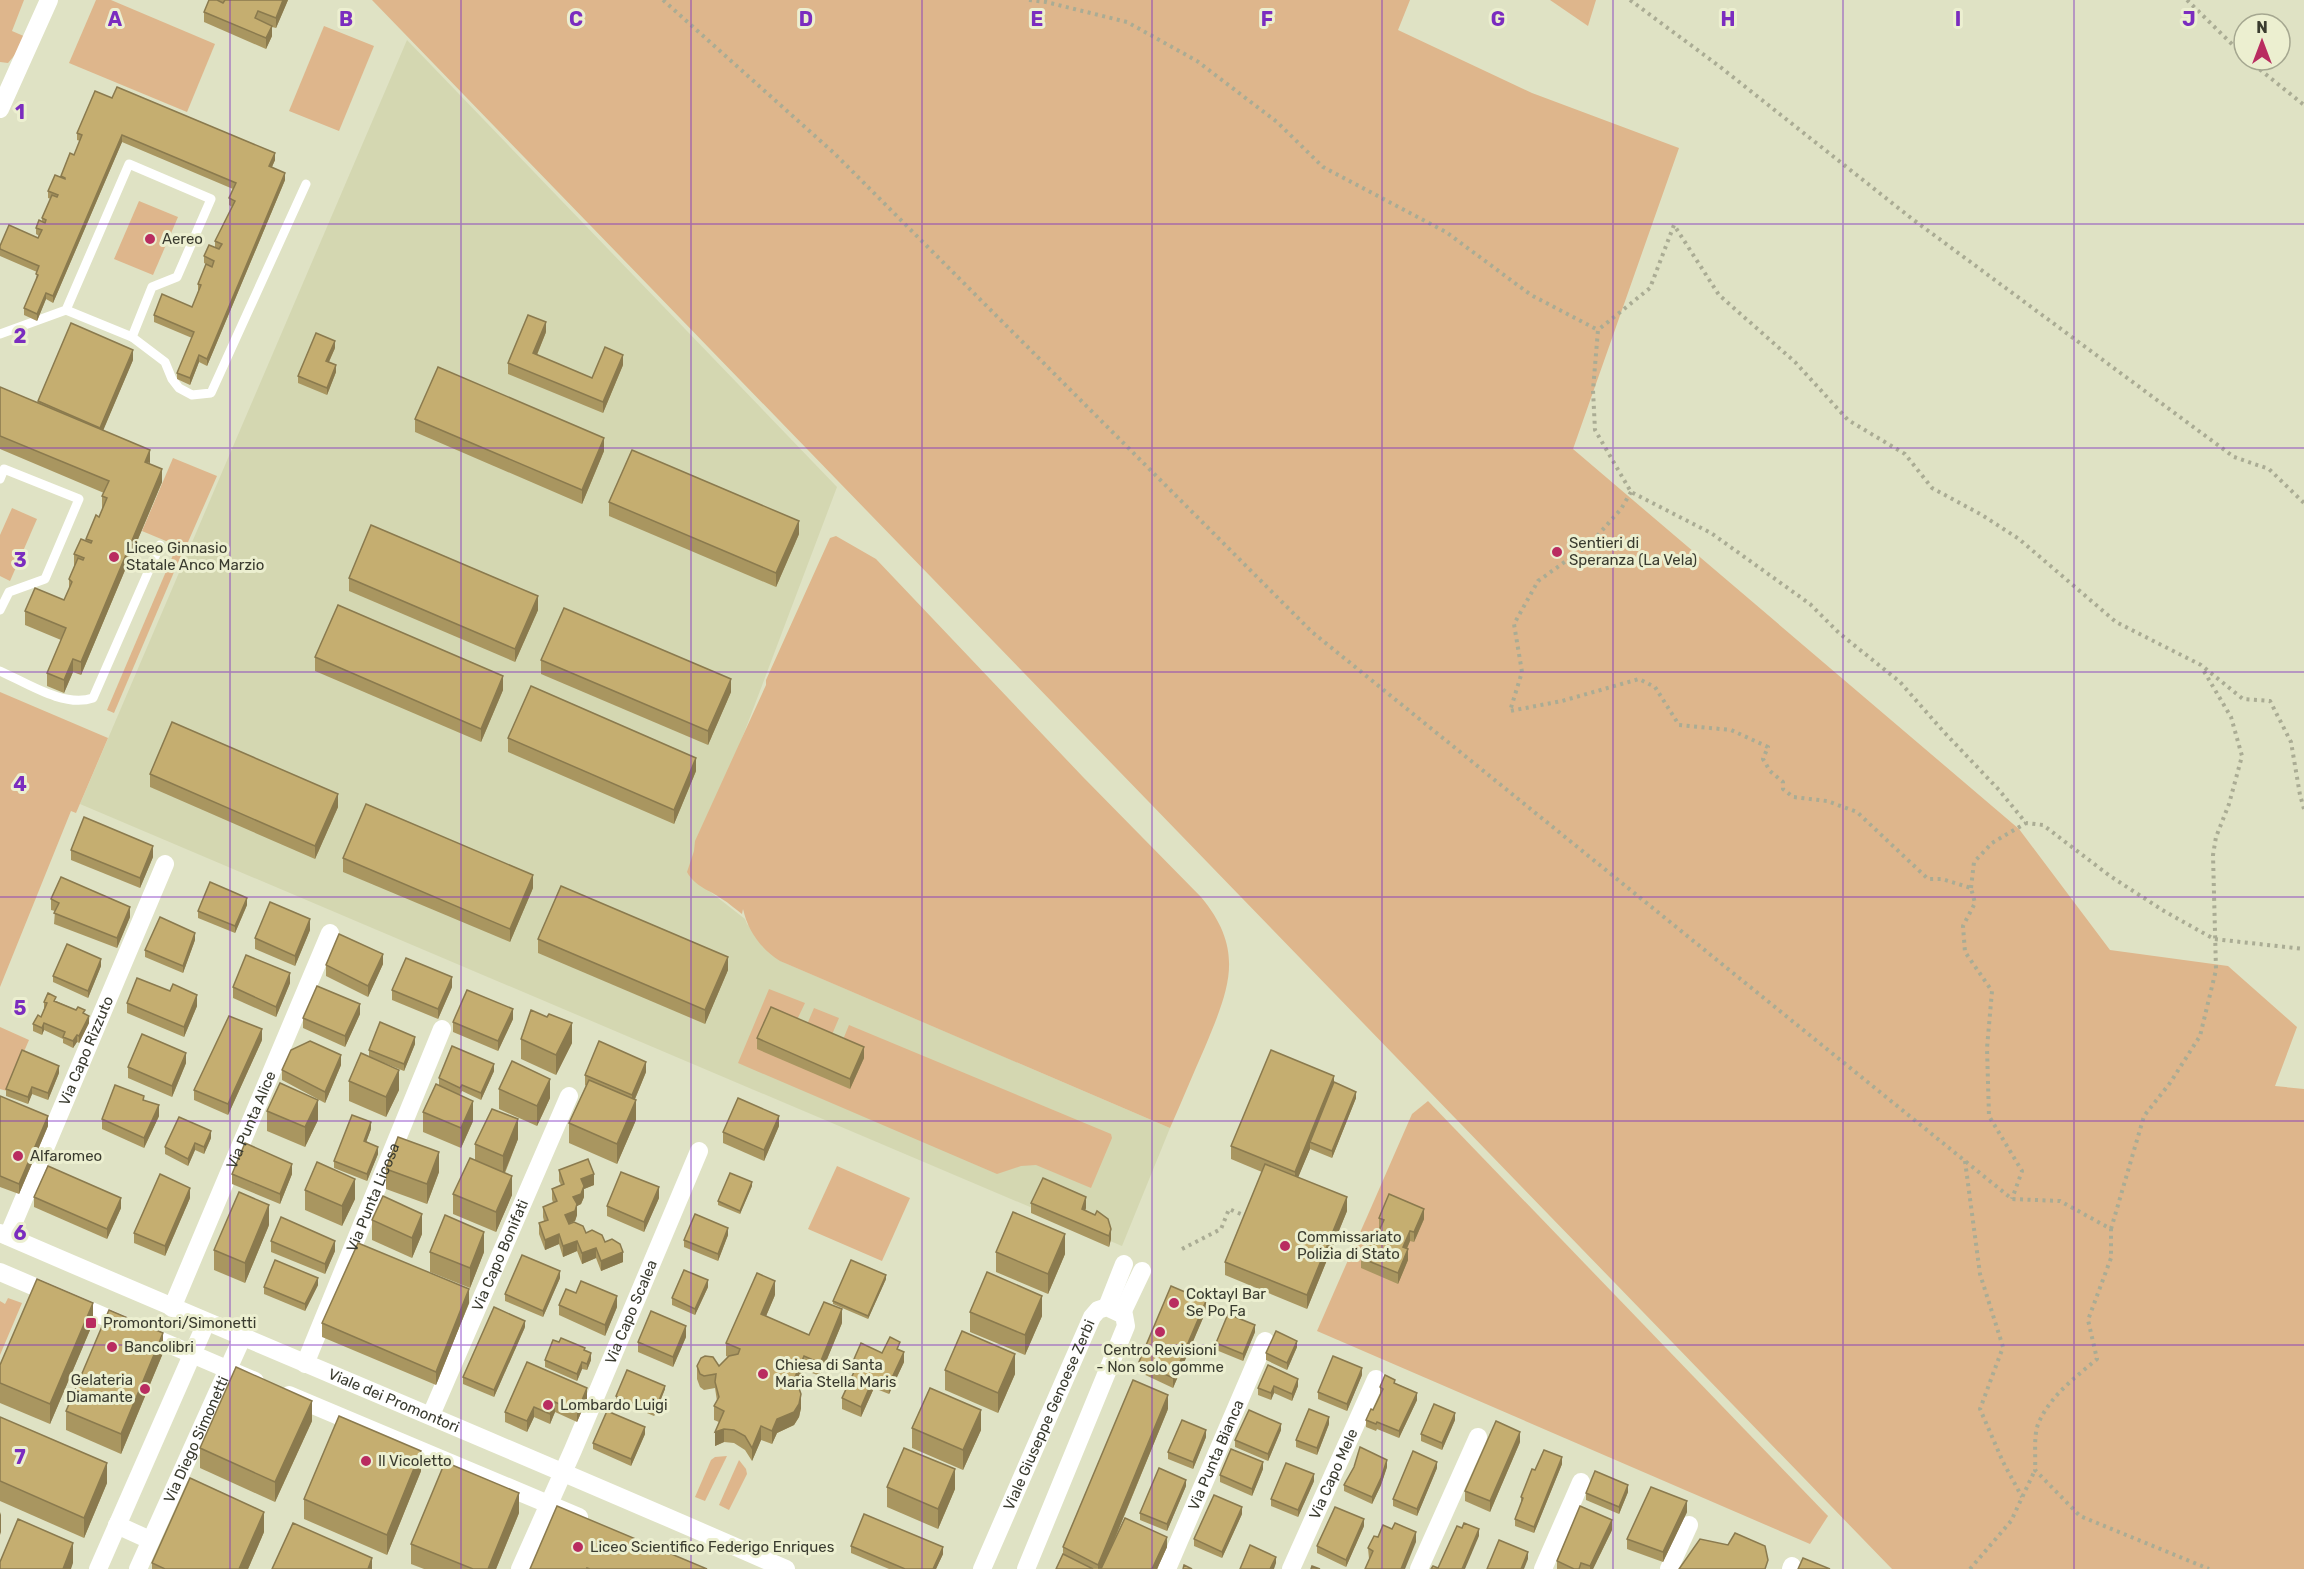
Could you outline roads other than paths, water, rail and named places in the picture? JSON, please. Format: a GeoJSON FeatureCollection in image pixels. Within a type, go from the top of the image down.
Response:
{"type":"FeatureCollection","features":[{"type":"Feature","properties":{"kind":"street"},"geometry":{"type":"LineString","coordinates":[[0,110],[8,71],[49,0]]}},
{"type":"Feature","properties":{"kind":"street","name":"Via Capo Rizzuto"},"geometry":{"type":"LineString","coordinates":[[4,1234],[165,864]]}},
{"type":"Feature","properties":{"kind":"street","name":"Via Punta Alice"},"geometry":{"type":"LineString","coordinates":[[172,1308],[330,933]]}},
{"type":"Feature","properties":{"kind":"street","name":"Via Punta Licosa"},"geometry":{"type":"LineString","coordinates":[[305,1364],[442,1029]]}},
{"type":"Feature","properties":{"kind":"street","name":"Via Capo Bonifati"},"geometry":{"type":"LineString","coordinates":[[430,1415],[569,1096]]}},
{"type":"Feature","properties":{"kind":"street","name":"Via Capo Scalea"},"geometry":{"type":"LineString","coordinates":[[520,1569],[699,1151]]}},
{"type":"Feature","properties":{"kind":"street","name":"Viale dei Promontori"},"geometry":{"type":"LineString","coordinates":[[4,1234],[206,1323],[563,1472],[750,1562],[786,1569]]}},
{"type":"Feature","properties":{"kind":"street"},"geometry":{"type":"LineString","coordinates":[[1115,1310],[1124,1264]]}},
{"type":"Feature","properties":{"kind":"street"},"geometry":{"type":"LineString","coordinates":[[1115,1310],[1142,1271]]}},
{"type":"Feature","properties":{"kind":"street"},"geometry":{"type":"LineString","coordinates":[[0,1272],[595,1524]]}},
{"type":"Feature","properties":{"kind":"street","name":"Viale Giuseppe Genoese Zerbi"},"geometry":{"type":"LineString","coordinates":[[982,1569],[1092,1317],[1098,1310],[1115,1310]]}},
{"type":"Feature","properties":{"kind":"street"},"geometry":{"type":"LineString","coordinates":[[1026,1569],[1126,1326],[1126,1319],[1115,1310]]}},
{"type":"Feature","properties":{"kind":"street"},"geometry":{"type":"LineString","coordinates":[[98,1569],[206,1323]]}},
{"type":"Feature","properties":{"kind":"street","name":"Via Diego Simonetti"},"geometry":{"type":"LineString","coordinates":[[138,1569],[242,1338]]}},
{"type":"Feature","properties":{"kind":"street","name":"Via Punta Bianca"},"geometry":{"type":"LineString","coordinates":[[1167,1569],[1265,1341]]}},
{"type":"Feature","properties":{"kind":"street","name":"Via Capo Mele"},"geometry":{"type":"LineString","coordinates":[[1291,1569],[1376,1379]]}},
{"type":"Feature","properties":{"kind":"street"},"geometry":{"type":"LineString","coordinates":[[1419,1569],[1478,1437]]}},
{"type":"Feature","properties":{"kind":"street"},"geometry":{"type":"LineString","coordinates":[[1543,1569],[1581,1482]]}},
{"type":"Feature","properties":{"kind":"street"},"geometry":{"type":"LineString","coordinates":[[117,1525],[150,1540]]}},
{"type":"Feature","properties":{"kind":"street"},"geometry":{"type":"LineString","coordinates":[[1669,1569],[1689,1525]]}},
{"type":"Feature","properties":{"kind":"lane"},"geometry":{"type":"LineString","coordinates":[[66,310],[129,164],[211,199],[177,277],[152,287],[132,337]]}},
{"type":"Feature","properties":{"kind":"lane"},"geometry":{"type":"LineString","coordinates":[[0,334],[66,310],[132,337],[165,362],[178,388],[192,395],[211,393],[306,184]]}},
{"type":"Feature","properties":{"kind":"lane"},"geometry":{"type":"LineString","coordinates":[[0,479],[4,470],[79,500],[45,579],[9,592],[0,610]]}},
{"type":"Feature","properties":{"kind":"lane"},"geometry":{"type":"LineString","coordinates":[[0,671],[65,700],[81,702],[93,698],[160,545]]}},
{"type":"Feature","properties":{"kind":"place","name":"Aereo"},"geometry":{"type":"Point","coordinates":[150,239]}},
{"type":"Feature","properties":{"kind":"place","name":"Sentieri di Speranza (La Vela)"},"geometry":{"type":"Point","coordinates":[1557,552]}},
{"type":"Feature","properties":{"kind":"place","name":"Liceo Ginnasio Statale Anco Marzio"},"geometry":{"type":"Point","coordinates":[114,557]}},
{"type":"Feature","properties":{"kind":"place","name":"Alfaromeo"},"geometry":{"type":"Point","coordinates":[18,1156]}},
{"type":"Feature","properties":{"kind":"place","name":"Commissariato Polizia di Stato"},"geometry":{"type":"Point","coordinates":[1285,1246]}},
{"type":"Feature","properties":{"kind":"place","name":"Coktayl Bar Se Po Fa"},"geometry":{"type":"Point","coordinates":[1174,1303]}},
{"type":"Feature","properties":{"kind":"place","name":"Promontori/Simonetti"},"geometry":{"type":"Point","coordinates":[91,1323]}},
{"type":"Feature","properties":{"kind":"place","name":"Centro Revisioni - Non solo gomme"},"geometry":{"type":"Point","coordinates":[1160,1332]}},
{"type":"Feature","properties":{"kind":"place","name":"Bancolibri"},"geometry":{"type":"Point","coordinates":[112,1347]}},
{"type":"Feature","properties":{"kind":"place","name":"Chiesa di Santa Maria Stella Maris"},"geometry":{"type":"Point","coordinates":[763,1374]}},
{"type":"Feature","properties":{"kind":"place","name":"Gelateria Diamante"},"geometry":{"type":"Point","coordinates":[145,1389]}},
{"type":"Feature","properties":{"kind":"place","name":"Lombardo Luigi"},"geometry":{"type":"Point","coordinates":[548,1405]}},
{"type":"Feature","properties":{"kind":"place","name":"Il Vicoletto"},"geometry":{"type":"Point","coordinates":[366,1461]}},
{"type":"Feature","properties":{"kind":"place","name":"Liceo Scientifico Federigo Enriques"},"geometry":{"type":"Point","coordinates":[578,1547]}}]}
